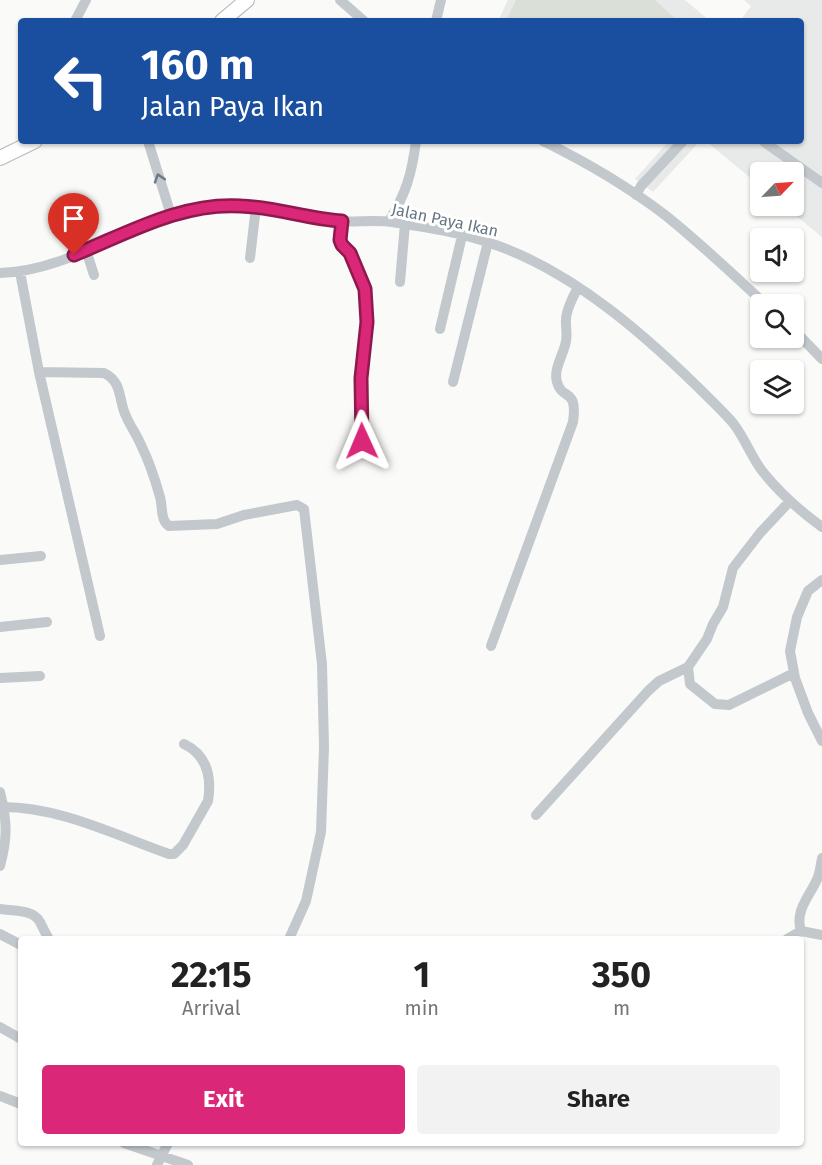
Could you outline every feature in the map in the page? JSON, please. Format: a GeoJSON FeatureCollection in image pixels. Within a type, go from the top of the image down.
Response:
{"type":"FeatureCollection","features":[{"type":"Feature","properties":{"kind":"main road"},"geometry":{"type":"LineString","coordinates":[[226,18],[247,0]]}},
{"type":"Feature","properties":{"kind":"main road"},"geometry":{"type":"LineString","coordinates":[[0,158],[29,144]]}},
{"type":"Feature","properties":{"kind":"street"},"geometry":{"type":"LineString","coordinates":[[77,18],[86,0]]}},
{"type":"Feature","properties":{"kind":"street"},"geometry":{"type":"LineString","coordinates":[[340,0],[361,18]]}},
{"type":"Feature","properties":{"kind":"street"},"geometry":{"type":"LineString","coordinates":[[437,18],[441,0]]}},
{"type":"Feature","properties":{"kind":"street"},"geometry":{"type":"LineString","coordinates":[[149,144],[171,215]]}},
{"type":"Feature","properties":{"kind":"street"},"geometry":{"type":"LineString","coordinates":[[389,221],[401,202],[412,172],[416,144]]}},
{"type":"Feature","properties":{"kind":"street"},"geometry":{"type":"LineString","coordinates":[[549,144],[605,174],[636,195],[677,225],[754,294]]}},
{"type":"Feature","properties":{"kind":"street"},"geometry":{"type":"LineString","coordinates":[[636,195],[641,186],[680,144]]}},
{"type":"Feature","properties":{"kind":"street"},"geometry":{"type":"LineString","coordinates":[[767,144],[822,183]]}},
{"type":"Feature","properties":{"kind":"street","name":"Jalan Paya Ikan"},"geometry":{"type":"LineString","coordinates":[[0,273],[20,272],[63,260],[171,215],[202,207],[222,205],[256,207],[342,221],[389,221],[488,242],[543,266],[578,287],[641,336],[734,424],[762,471],[790,501],[822,527]]}},
{"type":"Feature","properties":{"kind":"street"},"geometry":{"type":"LineString","coordinates":[[250,258],[256,207]]}},
{"type":"Feature","properties":{"kind":"street"},"geometry":{"type":"LineString","coordinates":[[342,221],[340,240],[350,253],[365,289],[367,322],[361,378],[362,441]]}},
{"type":"Feature","properties":{"kind":"street"},"geometry":{"type":"LineString","coordinates":[[400,282],[405,224]]}},
{"type":"Feature","properties":{"kind":"street"},"geometry":{"type":"LineString","coordinates":[[440,329],[462,236]]}},
{"type":"Feature","properties":{"kind":"street"},"geometry":{"type":"LineString","coordinates":[[453,382],[488,242]]}},
{"type":"Feature","properties":{"kind":"street"},"geometry":{"type":"LineString","coordinates":[[86,250],[94,275]]}},
{"type":"Feature","properties":{"kind":"street"},"geometry":{"type":"LineString","coordinates":[[20,272],[39,372],[100,636]]}},
{"type":"Feature","properties":{"kind":"street"},"geometry":{"type":"LineString","coordinates":[[491,646],[573,422],[575,409],[573,401],[570,395],[559,388],[556,376],[566,342],[566,317],[578,287]]}},
{"type":"Feature","properties":{"kind":"street"},"geometry":{"type":"LineString","coordinates":[[804,340],[822,359]]}},
{"type":"Feature","properties":{"kind":"street"},"geometry":{"type":"LineString","coordinates":[[39,372],[104,373],[117,382],[125,415],[153,471],[162,501],[163,517],[169,526],[217,524],[244,515],[297,505],[304,508],[322,664],[324,747],[321,832],[306,902],[290,936]]}},
{"type":"Feature","properties":{"kind":"street"},"geometry":{"type":"LineString","coordinates":[[536,815],[648,691],[659,681],[688,667],[707,639],[712,624],[723,607],[733,568],[760,533],[790,501]]}},
{"type":"Feature","properties":{"kind":"street"},"geometry":{"type":"LineString","coordinates":[[0,560],[41,556]]}},
{"type":"Feature","properties":{"kind":"street"},"geometry":{"type":"LineString","coordinates":[[822,580],[808,591],[797,617],[790,651],[794,673],[808,714],[822,741]]}},
{"type":"Feature","properties":{"kind":"street"},"geometry":{"type":"LineString","coordinates":[[0,627],[47,622]]}},
{"type":"Feature","properties":{"kind":"street"},"geometry":{"type":"LineString","coordinates":[[688,667],[690,684],[715,704],[729,705],[794,673]]}},
{"type":"Feature","properties":{"kind":"street"},"geometry":{"type":"LineString","coordinates":[[0,678],[40,676]]}},
{"type":"Feature","properties":{"kind":"street"},"geometry":{"type":"LineString","coordinates":[[2,807],[44,810],[66,816],[174,854],[183,846],[208,801],[210,792],[205,763],[200,755],[184,744]]}},
{"type":"Feature","properties":{"kind":"street"},"geometry":{"type":"LineString","coordinates":[[0,792],[7,821],[6,840],[0,866]]}},
{"type":"Feature","properties":{"kind":"street"},"geometry":{"type":"LineString","coordinates":[[801,932],[798,924],[805,898],[817,878],[822,858]]}},
{"type":"Feature","properties":{"kind":"street"},"geometry":{"type":"LineString","coordinates":[[0,909],[33,914],[40,920],[43,931],[47,936]]}},
{"type":"Feature","properties":{"kind":"street"},"geometry":{"type":"LineString","coordinates":[[793,936],[801,932],[822,935]]}},
{"type":"Feature","properties":{"kind":"street"},"geometry":{"type":"LineString","coordinates":[[0,934],[18,943]]}},
{"type":"Feature","properties":{"kind":"street"},"geometry":{"type":"LineString","coordinates":[[0,1027],[18,1037]]}},
{"type":"Feature","properties":{"kind":"street"},"geometry":{"type":"LineString","coordinates":[[0,1096],[18,1103]]}},
{"type":"Feature","properties":{"kind":"street"},"geometry":{"type":"LineString","coordinates":[[130,1146],[159,1161],[188,1165]]}},
{"type":"Feature","properties":{"kind":"street"},"geometry":{"type":"LineString","coordinates":[[159,1161],[166,1146]]}},
{"type":"Feature","properties":{"kind":"shaded area"},"geometry":{"type":"Polygon","coordinates":[[[508,0],[685,0],[706,18],[499,18],[508,0]]]}},
{"type":"Feature","properties":{"kind":"shaded area"},"geometry":{"type":"Polygon","coordinates":[[[516,0],[655,0],[675,18],[507,18],[516,0]]]}},
{"type":"Feature","properties":{"kind":"shaded area"},"geometry":{"type":"Polygon","coordinates":[[[744,0],[822,0],[822,237],[796,216],[804,216],[804,162],[750,162],[750,178],[710,144],[804,144],[804,18],[742,18],[751,6],[744,0]]]}},
{"type":"Feature","properties":{"kind":"shaded area"},"geometry":{"type":"Polygon","coordinates":[[[666,144],[697,144],[653,192],[635,179],[666,144]]]}},
{"type":"Feature","properties":{"kind":"route"},"geometry":{"type":"LineString","coordinates":[[74,255],[171,215],[202,207],[222,205],[265,208],[342,221],[340,240],[350,253],[365,289],[367,322],[361,378],[362,441]]}}]}
